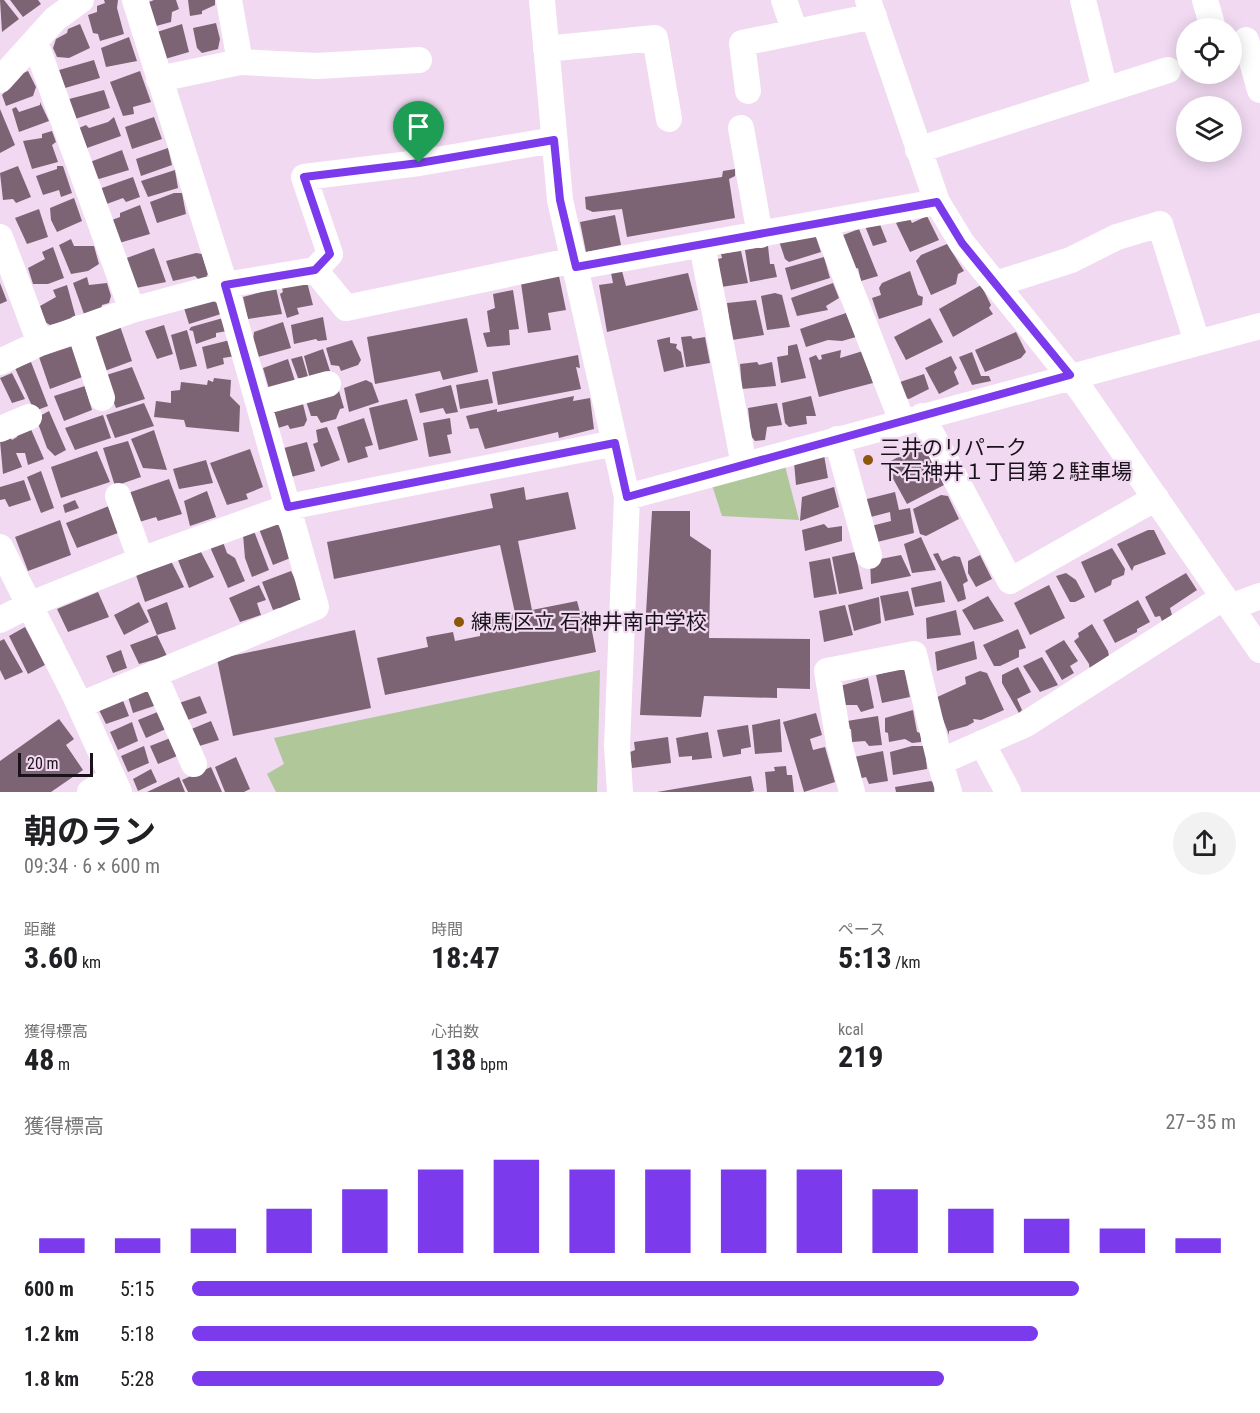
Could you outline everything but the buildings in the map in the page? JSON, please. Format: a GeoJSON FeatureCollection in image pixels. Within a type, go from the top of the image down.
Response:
{"type":"FeatureCollection","features":[{"type":"Feature","properties":{"kind":"street"},"geometry":{"type":"LineString","coordinates":[[0,80],[55,19],[81,0]]}},
{"type":"Feature","properties":{"kind":"street"},"geometry":{"type":"LineString","coordinates":[[80,705],[316,608],[225,285],[135,0]]}},
{"type":"Feature","properties":{"kind":"street"},"geometry":{"type":"LineString","coordinates":[[229,0],[240,62]]}},
{"type":"Feature","properties":{"kind":"street"},"geometry":{"type":"LineString","coordinates":[[542,0],[560,200],[627,497],[617,746],[620,792]]}},
{"type":"Feature","properties":{"kind":"street"},"geometry":{"type":"LineString","coordinates":[[784,0],[795,32]]}},
{"type":"Feature","properties":{"kind":"street"},"geometry":{"type":"LineString","coordinates":[[1083,0],[1105,90]]}},
{"type":"Feature","properties":{"kind":"street"},"geometry":{"type":"LineString","coordinates":[[1205,0],[1211,18]]}},
{"type":"Feature","properties":{"kind":"street"},"geometry":{"type":"LineString","coordinates":[[748,91],[742,43],[795,32],[871,8],[937,202],[962,243],[1070,375],[1260,650]]}},
{"type":"Feature","properties":{"kind":"street"},"geometry":{"type":"LineString","coordinates":[[546,49],[655,38],[669,118]]}},
{"type":"Feature","properties":{"kind":"street"},"geometry":{"type":"LineString","coordinates":[[1246,40],[1260,90]]}},
{"type":"Feature","properties":{"kind":"street"},"geometry":{"type":"LineString","coordinates":[[35,42],[132,310]]}},
{"type":"Feature","properties":{"kind":"street"},"geometry":{"type":"LineString","coordinates":[[159,79],[240,62],[317,66],[419,60]]}},
{"type":"Feature","properties":{"kind":"street"},"geometry":{"type":"LineString","coordinates":[[918,150],[1168,70]]}},
{"type":"Feature","properties":{"kind":"street"},"geometry":{"type":"LineString","coordinates":[[741,128],[760,235]]}},
{"type":"Feature","properties":{"kind":"street"},"geometry":{"type":"LineString","coordinates":[[0,362],[40,343],[132,310],[225,285],[315,270],[330,254],[304,177],[419,163],[554,140]]}},
{"type":"Feature","properties":{"kind":"street"},"geometry":{"type":"LineString","coordinates":[[315,270],[346,308],[576,263],[702,245],[937,202]]}},
{"type":"Feature","properties":{"kind":"street"},"geometry":{"type":"LineString","coordinates":[[825,224],[912,419],[1010,581],[1156,498]]}},
{"type":"Feature","properties":{"kind":"street"},"geometry":{"type":"LineString","coordinates":[[996,284],[1071,260],[1118,237],[1160,224],[1197,342]]}},
{"type":"Feature","properties":{"kind":"street"},"geometry":{"type":"LineString","coordinates":[[0,237],[40,343]]}},
{"type":"Feature","properties":{"kind":"street"},"geometry":{"type":"LineString","coordinates":[[702,245],[744,465]]}},
{"type":"Feature","properties":{"kind":"street"},"geometry":{"type":"LineString","coordinates":[[627,497],[1070,375],[1260,326]]}},
{"type":"Feature","properties":{"kind":"street"},"geometry":{"type":"LineString","coordinates":[[79,328],[102,398]]}},
{"type":"Feature","properties":{"kind":"street"},"geometry":{"type":"LineString","coordinates":[[259,404],[328,384]]}},
{"type":"Feature","properties":{"kind":"street"},"geometry":{"type":"LineString","coordinates":[[0,429],[29,417]]}},
{"type":"Feature","properties":{"kind":"street"},"geometry":{"type":"LineString","coordinates":[[837,439],[868,556]]}},
{"type":"Feature","properties":{"kind":"street"},"geometry":{"type":"LineString","coordinates":[[0,620],[31,604],[141,560],[288,507],[615,443]]}},
{"type":"Feature","properties":{"kind":"street"},"geometry":{"type":"LineString","coordinates":[[118,496],[141,560]]}},
{"type":"Feature","properties":{"kind":"street"},"geometry":{"type":"LineString","coordinates":[[0,547],[31,604],[80,705],[115,785],[90,792]]}},
{"type":"Feature","properties":{"kind":"street"},"geometry":{"type":"LineString","coordinates":[[940,762],[1026,724],[1227,602],[1260,596]]}},
{"type":"Feature","properties":{"kind":"street"},"geometry":{"type":"LineString","coordinates":[[852,792],[839,743],[827,671],[914,654],[948,792]]}},
{"type":"Feature","properties":{"kind":"street"},"geometry":{"type":"LineString","coordinates":[[154,674],[194,764]]}},
{"type":"Feature","properties":{"kind":"street"},"geometry":{"type":"LineString","coordinates":[[982,743],[1008,792]]}},
{"type":"Feature","properties":{"kind":"green space"},"geometry":{"type":"Polygon","coordinates":[[[785,466],[799,520],[722,516],[712,485],[785,466]]]}},
{"type":"Feature","properties":{"kind":"green space"},"geometry":{"type":"Polygon","coordinates":[[[600,670],[597,792],[276,792],[267,774],[284,764],[274,738],[600,670]]]}},
{"type":"Feature","properties":{"kind":"place","name":"三井のリパーク 下石神井１丁目第２駐車場"},"geometry":{"type":"Point","coordinates":[868,460]}},
{"type":"Feature","properties":{"kind":"place","name":"練馬区立 石神井南中学校"},"geometry":{"type":"Point","coordinates":[459,622]}},
{"type":"Feature","properties":{"kind":"route"},"geometry":{"type":"LineString","coordinates":[[554,140],[560,200],[576,267],[825,224],[937,202],[962,243],[1070,375],[627,497],[615,443],[288,507],[225,285],[315,270],[330,254],[304,177],[419,163],[554,140]]}}]}
